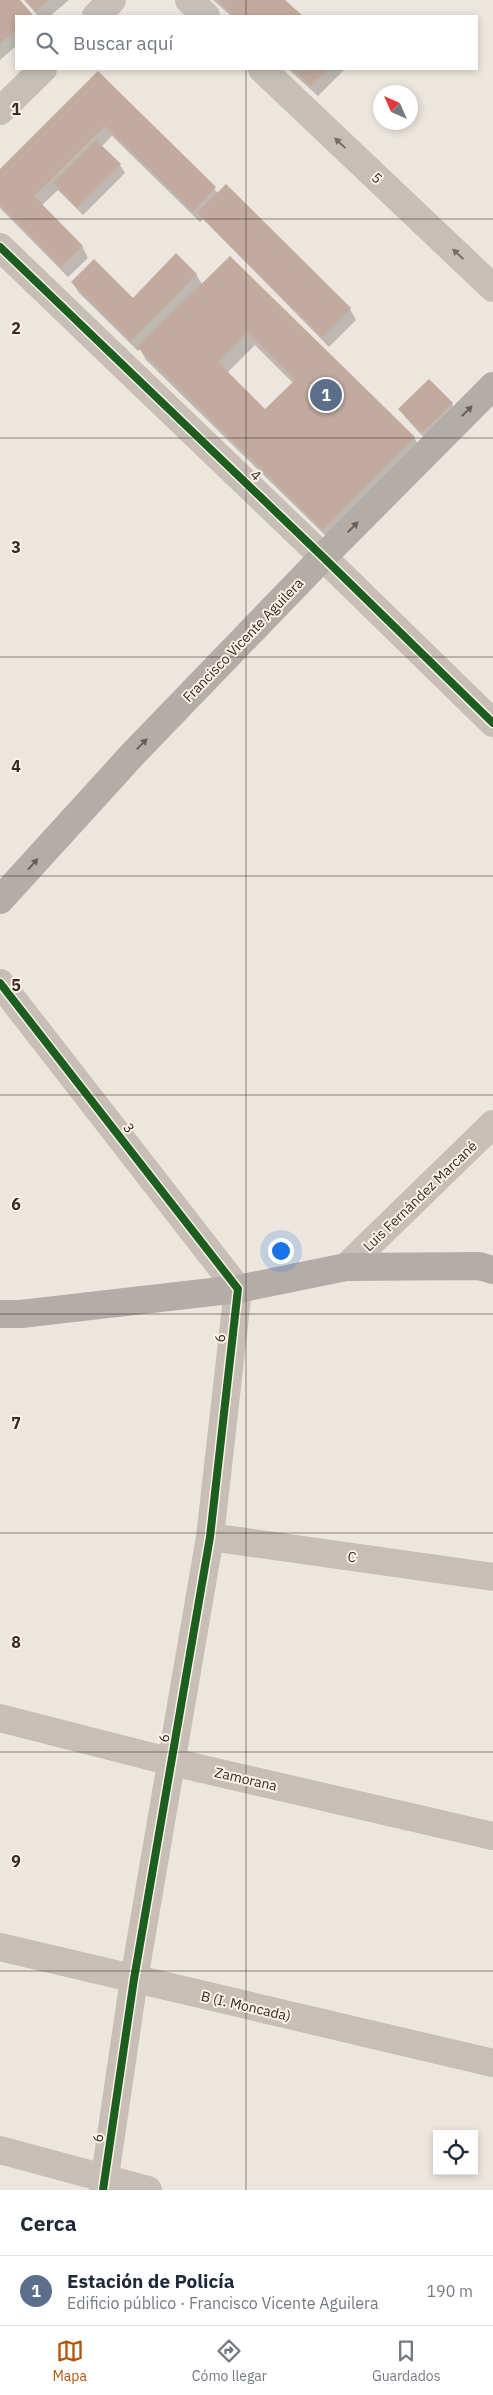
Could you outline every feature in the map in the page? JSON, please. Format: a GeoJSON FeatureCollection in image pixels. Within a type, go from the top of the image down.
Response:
{"type":"FeatureCollection","features":[{"type":"Feature","properties":{"kind":"main road","name":"Francisco Vicente Aguilera"},"geometry":{"type":"LineString","coordinates":[[0,900],[132,756],[323,557],[493,386]]}},
{"type":"Feature","properties":{"kind":"main road"},"geometry":{"type":"LineString","coordinates":[[0,1314],[238,1288],[346,1267],[479,1266],[493,1270]]}},
{"type":"Feature","properties":{"kind":"street"},"geometry":{"type":"LineString","coordinates":[[97,15],[112,0]]}},
{"type":"Feature","properties":{"kind":"street"},"geometry":{"type":"LineString","coordinates":[[189,0],[205,15]]}},
{"type":"Feature","properties":{"kind":"street"},"geometry":{"type":"LineString","coordinates":[[0,111],[42,70]]}},
{"type":"Feature","properties":{"kind":"street","name":"5"},"geometry":{"type":"LineString","coordinates":[[263,70],[493,288]]}},
{"type":"Feature","properties":{"kind":"street","name":"4"},"geometry":{"type":"LineString","coordinates":[[0,247],[493,723]]}},
{"type":"Feature","properties":{"kind":"street","name":"3"},"geometry":{"type":"LineString","coordinates":[[0,983],[238,1288]]}},
{"type":"Feature","properties":{"kind":"street","name":"Luis Fernández Marcané"},"geometry":{"type":"LineString","coordinates":[[346,1267],[493,1124]]}},
{"type":"Feature","properties":{"kind":"street","name":"6"},"geometry":{"type":"LineString","coordinates":[[104,2184],[134,1979],[210,1537],[238,1288]]}},
{"type":"Feature","properties":{"kind":"street","name":"C"},"geometry":{"type":"LineString","coordinates":[[210,1537],[493,1577]]}},
{"type":"Feature","properties":{"kind":"street","name":"Zamorana"},"geometry":{"type":"LineString","coordinates":[[0,1718],[172,1762],[493,1836]]}},
{"type":"Feature","properties":{"kind":"street","name":"B (I. Moncada)"},"geometry":{"type":"LineString","coordinates":[[0,1947],[493,2063]]}},
{"type":"Feature","properties":{"kind":"street"},"geometry":{"type":"LineString","coordinates":[[0,2150],[104,2184],[148,2190]]}},
{"type":"Feature","properties":{"kind":"building"},"geometry":{"type":"Polygon","coordinates":[[[0,0],[20,0],[33,15],[15,15],[15,31],[0,44],[0,0]]]}},
{"type":"Feature","properties":{"kind":"building"},"geometry":{"type":"Polygon","coordinates":[[[26,0],[49,0],[36,11],[26,0]]]}},
{"type":"Feature","properties":{"kind":"building"},"geometry":{"type":"Polygon","coordinates":[[[217,0],[285,0],[302,15],[234,15],[217,0]]]}},
{"type":"Feature","properties":{"kind":"building"},"geometry":{"type":"Polygon","coordinates":[[[293,70],[327,70],[311,86],[293,70]]]}},
{"type":"Feature","properties":{"kind":"building"},"geometry":{"type":"Polygon","coordinates":[[[98,71],[216,187],[193,212],[105,126],[34,196],[83,246],[61,267],[0,205],[0,169],[98,71]]]}},
{"type":"Feature","properties":{"kind":"building"},"geometry":{"type":"Polygon","coordinates":[[[96,140],[121,164],[77,208],[53,183],[96,140]]]}},
{"type":"Feature","properties":{"kind":"building"},"geometry":{"type":"Polygon","coordinates":[[[226,184],[351,308],[322,337],[197,213],[226,184]]]}},
{"type":"Feature","properties":{"kind":"building"},"geometry":{"type":"Polygon","coordinates":[[[176,253],[197,274],[131,341],[71,282],[94,259],[133,298],[176,253]]]}},
{"type":"Feature","properties":{"kind":"building"},"geometry":{"type":"Polygon","coordinates":[[[230,256],[415,437],[323,530],[137,347],[230,256]],[[247,332],[218,362],[265,409],[295,380],[247,332]]]}},
{"type":"Feature","properties":{"kind":"building"},"geometry":{"type":"Polygon","coordinates":[[[429,379],[453,403],[422,433],[398,409],[429,379]]]}},
{"type":"Feature","properties":{"kind":"cycle path"},"geometry":{"type":"LineString","coordinates":[[0,247],[493,723]]}},
{"type":"Feature","properties":{"kind":"cycle path"},"geometry":{"type":"LineString","coordinates":[[0,983],[238,1289],[210,1537],[134,1979],[103,2190]]}},
{"type":"Feature","properties":{"kind":"place","name":"Estación de Policía"},"geometry":{"type":"Point","coordinates":[326,395]}}]}
